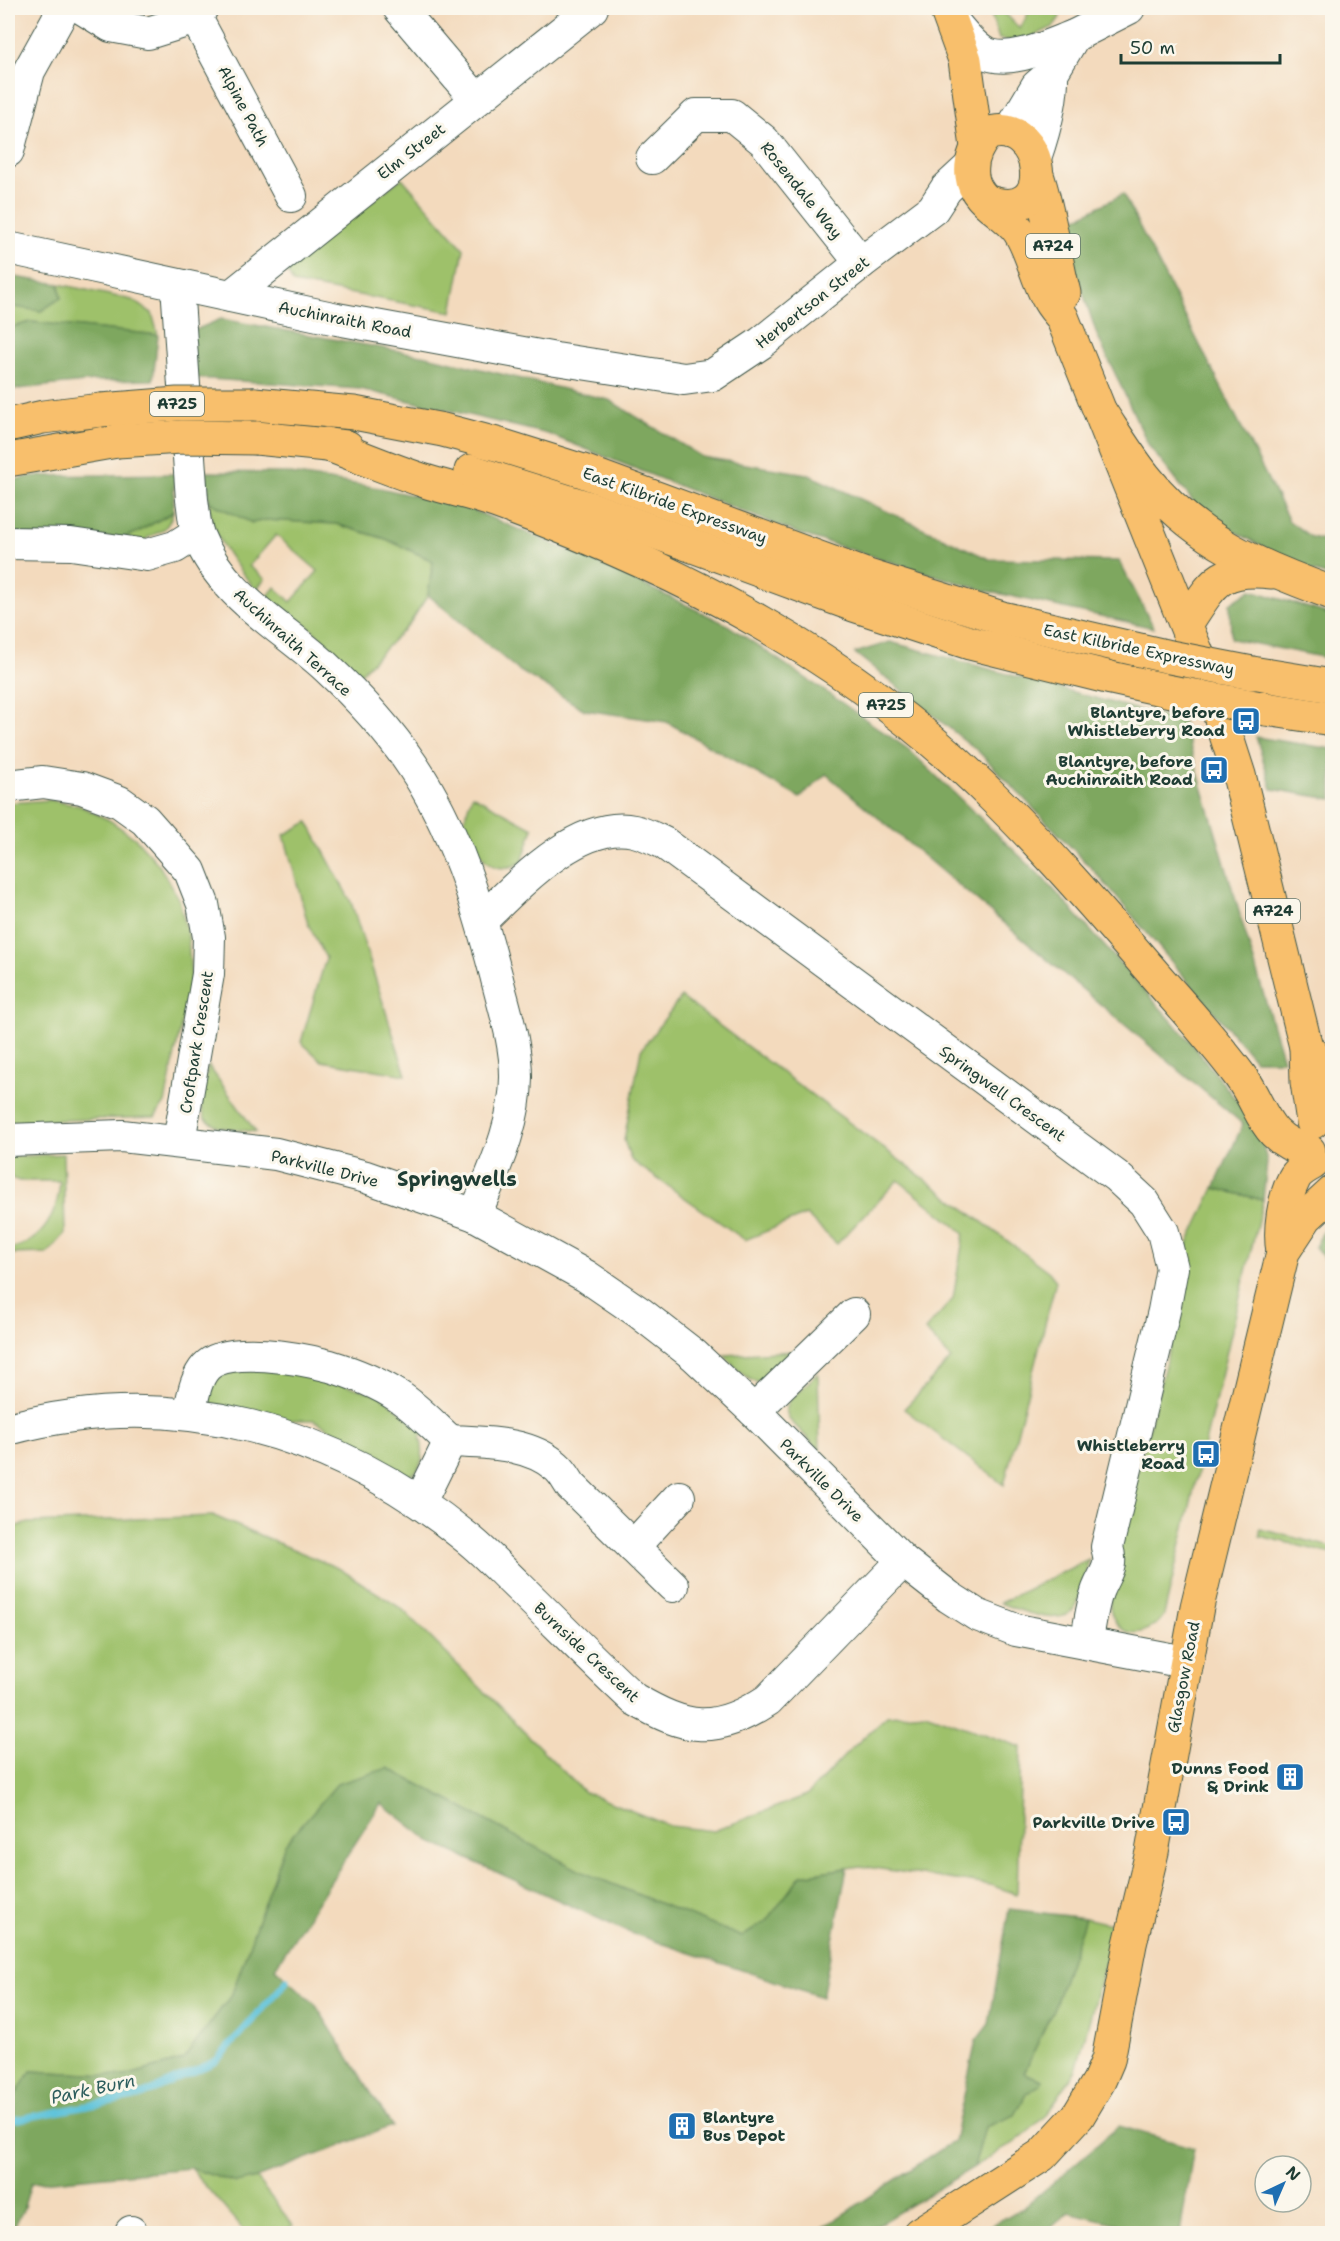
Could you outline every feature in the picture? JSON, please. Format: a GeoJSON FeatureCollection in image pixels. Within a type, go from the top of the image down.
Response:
{"type":"FeatureCollection","features":[{"type":"Feature","properties":{"kind":"main road"},"geometry":{"type":"LineString","coordinates":[[948,13],[965,60],[992,98],[988,162],[1000,206],[1017,204],[1033,192],[1036,167]]}},
{"type":"Feature","properties":{"kind":"main road","name":"A724"},"geometry":{"type":"LineString","coordinates":[[1062,317],[1064,297],[1054,255],[1046,201],[1036,167],[1026,145],[988,162],[1009,219],[1018,230],[1048,299],[1062,317],[1211,688],[1239,775],[1306,1047],[1307,1082],[1320,1145]]}},
{"type":"Feature","properties":{"kind":"main road","name":"East Kilbride Expressway"},"geometry":{"type":"LineString","coordinates":[[8,425],[43,417],[100,410],[177,404],[254,404],[354,413],[443,430],[584,471],[902,587],[1002,618],[1170,657],[1332,686]]}},
{"type":"Feature","properties":{"kind":"main road"},"geometry":{"type":"LineString","coordinates":[[1101,413],[1144,477],[1180,514],[1212,540],[1274,572],[1332,593]]}},
{"type":"Feature","properties":{"kind":"main road","name":"East Kilbride Expressway"},"geometry":{"type":"LineString","coordinates":[[8,460],[117,441],[182,438],[256,438],[326,444],[417,458],[491,477],[592,509],[854,605],[970,643],[1184,694],[1332,719]]}},
{"type":"Feature","properties":{"kind":"main road","name":"A725"},"geometry":{"type":"LineString","coordinates":[[326,444],[424,480],[494,501],[658,568],[753,618],[886,705],[933,742],[990,794],[1048,854],[1242,1078],[1275,1134],[1285,1143],[1320,1145]]}},
{"type":"Feature","properties":{"kind":"main road"},"geometry":{"type":"LineString","coordinates":[[1186,624],[1210,589],[1222,578],[1236,571],[1249,569],[1274,572]]}},
{"type":"Feature","properties":{"kind":"main road","name":"A724"},"geometry":{"type":"LineString","coordinates":[[1306,1047],[1332,1078]]}},
{"type":"Feature","properties":{"kind":"main road"},"geometry":{"type":"LineString","coordinates":[[1283,1252],[1280,1235],[1294,1177],[1320,1145]]}},
{"type":"Feature","properties":{"kind":"main road"},"geometry":{"type":"LineString","coordinates":[[1283,1252],[1306,1217],[1332,1193]]}},
{"type":"Feature","properties":{"kind":"main road","name":"Glasgow Road"},"geometry":{"type":"LineString","coordinates":[[933,2230],[1042,2155],[1078,2116],[1099,2081],[1112,2043],[1130,1944],[1152,1851],[1185,1662],[1209,1553],[1283,1252]]}},
{"type":"Feature","properties":{"kind":"street"},"geometry":{"type":"LineString","coordinates":[[8,151],[11,117],[29,71],[63,8]]}},
{"type":"Feature","properties":{"kind":"street"},"geometry":{"type":"LineString","coordinates":[[82,8],[111,26],[148,33],[199,13]]}},
{"type":"Feature","properties":{"kind":"street"},"geometry":{"type":"LineString","coordinates":[[399,8],[476,99]]}},
{"type":"Feature","properties":{"kind":"street","name":"Elm Street"},"geometry":{"type":"LineString","coordinates":[[231,296],[592,8]]}},
{"type":"Feature","properties":{"kind":"street"},"geometry":{"type":"LineString","coordinates":[[948,13],[973,44],[994,56],[1018,56],[1078,25],[1129,8]]}},
{"type":"Feature","properties":{"kind":"street","name":"Alpine Path"},"geometry":{"type":"LineString","coordinates":[[199,13],[291,196]]}},
{"type":"Feature","properties":{"kind":"street"},"geometry":{"type":"LineString","coordinates":[[988,162],[1037,86],[1052,73],[1078,25]]}},
{"type":"Feature","properties":{"kind":"street"},"geometry":{"type":"LineString","coordinates":[[1036,167],[1052,91],[1052,73]]}},
{"type":"Feature","properties":{"kind":"street","name":"Rosendale Way"},"geometry":{"type":"LineString","coordinates":[[652,158],[696,115],[732,116],[764,141],[861,263]]}},
{"type":"Feature","properties":{"kind":"street","name":"Herbertson Street"},"geometry":{"type":"LineString","coordinates":[[684,378],[713,375],[740,358],[933,209],[960,207],[988,162]]}},
{"type":"Feature","properties":{"kind":"street","name":"Auchinraith Road"},"geometry":{"type":"LineString","coordinates":[[8,248],[359,323],[684,378]]}},
{"type":"Feature","properties":{"kind":"street","name":"Auchinraith Terrace"},"geometry":{"type":"LineString","coordinates":[[177,285],[192,500],[197,533],[219,573],[235,591],[325,666],[377,719],[412,765],[455,844],[482,920],[513,1044],[516,1076],[513,1106],[505,1138],[475,1215]]}},
{"type":"Feature","properties":{"kind":"street"},"geometry":{"type":"LineString","coordinates":[[8,543],[71,544],[147,555],[175,547],[197,533]]}},
{"type":"Feature","properties":{"kind":"street","name":"Croftpark Crescent"},"geometry":{"type":"LineString","coordinates":[[8,786],[43,782],[82,788],[120,802],[145,820],[190,871],[202,904],[209,937],[208,974],[179,1142]]}},
{"type":"Feature","properties":{"kind":"street","name":"Springwell Crescent"},"geometry":{"type":"LineString","coordinates":[[482,920],[543,863],[600,831],[633,830],[664,843],[1116,1176],[1143,1202],[1163,1232],[1172,1268],[1164,1311],[1107,1547],[1110,1558],[1106,1576],[1099,1587],[1086,1643]]}},
{"type":"Feature","properties":{"kind":"street","name":"Parkville Drive"},"geometry":{"type":"LineString","coordinates":[[8,1140],[122,1136],[276,1154],[366,1177],[475,1215],[586,1276],[640,1313],[694,1355],[754,1411],[903,1561],[949,1597],[977,1615],[1016,1630],[1185,1662]]}},
{"type":"Feature","properties":{"kind":"street"},"geometry":{"type":"LineString","coordinates":[[754,1411],[854,1314]]}},
{"type":"Feature","properties":{"kind":"street"},"geometry":{"type":"LineString","coordinates":[[189,1414],[199,1375],[208,1364],[221,1358],[266,1354],[331,1366],[398,1396],[450,1441],[491,1443],[531,1451],[558,1468],[571,1486],[673,1586]]}},
{"type":"Feature","properties":{"kind":"street","name":"Burnside Crescent"},"geometry":{"type":"LineString","coordinates":[[8,1429],[30,1423],[90,1414],[146,1411],[189,1414],[258,1428],[315,1447],[370,1472],[420,1502],[469,1539],[634,1699],[662,1716],[693,1725],[720,1722],[745,1714],[768,1700],[903,1561]]}},
{"type":"Feature","properties":{"kind":"street"},"geometry":{"type":"LineString","coordinates":[[420,1502],[450,1441]]}},
{"type":"Feature","properties":{"kind":"street"},"geometry":{"type":"LineString","coordinates":[[633,1546],[679,1497]]}},
{"type":"Feature","properties":{"kind":"green space"},"geometry":{"type":"Polygon","coordinates":[[[989,8],[1000,8],[1020,29],[1031,8],[1058,8],[1060,17],[1053,27],[1021,42],[999,39],[989,8]]]}},
{"type":"Feature","properties":{"kind":"green space"},"geometry":{"type":"Polygon","coordinates":[[[402,178],[464,249],[452,312],[293,283],[285,267],[402,178]]]}},
{"type":"Feature","properties":{"kind":"green space"},"geometry":{"type":"Polygon","coordinates":[[[1123,194],[1289,521],[1311,537],[1332,542],[1332,577],[1302,568],[1204,515],[1149,446],[1097,335],[1061,226],[1123,194]]]}},
{"type":"Feature","properties":{"kind":"green space"},"geometry":{"type":"Polygon","coordinates":[[[8,276],[59,284],[61,298],[41,311],[8,306],[8,276]]]}},
{"type":"Feature","properties":{"kind":"green space"},"geometry":{"type":"Polygon","coordinates":[[[59,284],[132,300],[152,313],[158,335],[31,322],[8,328],[8,306],[41,311],[61,298],[59,284]]]}},
{"type":"Feature","properties":{"kind":"green space"},"geometry":{"type":"Polygon","coordinates":[[[221,319],[427,356],[609,400],[702,457],[807,474],[989,559],[1119,561],[1154,628],[983,590],[800,534],[548,434],[360,389],[196,378],[188,333],[221,319]]]}},
{"type":"Feature","properties":{"kind":"green space"},"geometry":{"type":"Polygon","coordinates":[[[31,322],[158,335],[153,380],[94,381],[8,390],[8,328],[31,322]]]}},
{"type":"Feature","properties":{"kind":"green space"},"geometry":{"type":"Polygon","coordinates":[[[206,472],[284,473],[380,488],[468,508],[596,562],[726,624],[835,698],[908,749],[1046,881],[1189,1040],[1252,1120],[1262,1140],[1267,1162],[1263,1200],[1214,1188],[1243,1124],[826,774],[800,798],[667,722],[585,710],[518,670],[428,595],[433,561],[386,539],[336,524],[266,520],[252,523],[209,502],[206,472]]]}},
{"type":"Feature","properties":{"kind":"green space"},"geometry":{"type":"Polygon","coordinates":[[[175,474],[173,512],[138,532],[122,538],[8,535],[8,481],[33,476],[175,474]]]}},
{"type":"Feature","properties":{"kind":"green space"},"geometry":{"type":"Polygon","coordinates":[[[209,502],[252,523],[266,520],[336,524],[386,539],[433,561],[428,595],[410,623],[360,674],[309,627],[267,597],[275,587],[291,602],[318,571],[276,535],[249,566],[265,579],[256,590],[232,560],[219,538],[210,514],[209,502]]]}},
{"type":"Feature","properties":{"kind":"green space"},"geometry":{"type":"Polygon","coordinates":[[[173,512],[163,530],[143,542],[122,538],[138,532],[173,512]]]}},
{"type":"Feature","properties":{"kind":"green space"},"geometry":{"type":"Polygon","coordinates":[[[1251,590],[1332,615],[1332,659],[1231,639],[1230,604],[1251,590]]]}},
{"type":"Feature","properties":{"kind":"green space"},"geometry":{"type":"Polygon","coordinates":[[[890,642],[1183,722],[1283,1060],[1255,1060],[1096,873],[978,751],[855,653],[890,642]]]}},
{"type":"Feature","properties":{"kind":"green space"},"geometry":{"type":"Polygon","coordinates":[[[1256,737],[1332,749],[1332,799],[1272,789],[1256,737]]]}},
{"type":"Feature","properties":{"kind":"green space"},"geometry":{"type":"Polygon","coordinates":[[[472,795],[533,828],[522,862],[499,868],[484,859],[464,820],[472,795]]]}},
{"type":"Feature","properties":{"kind":"green space"},"geometry":{"type":"Polygon","coordinates":[[[50,800],[80,806],[109,820],[136,839],[159,865],[179,900],[188,936],[191,977],[165,1103],[155,1117],[8,1122],[8,803],[50,800]]]}},
{"type":"Feature","properties":{"kind":"green space"},"geometry":{"type":"Polygon","coordinates":[[[308,822],[351,902],[406,1075],[322,1061],[301,1042],[326,958],[308,924],[284,835],[308,822]]]}},
{"type":"Feature","properties":{"kind":"green space"},"geometry":{"type":"Polygon","coordinates":[[[681,997],[1049,1272],[1056,1281],[1004,1485],[904,1409],[951,1359],[925,1330],[953,1299],[964,1233],[898,1180],[837,1244],[806,1215],[745,1240],[631,1160],[624,1140],[641,1050],[681,997]]]}},
{"type":"Feature","properties":{"kind":"green space"},"geometry":{"type":"Polygon","coordinates":[[[208,1065],[256,1132],[218,1127],[205,1119],[201,1105],[208,1065]]]}},
{"type":"Feature","properties":{"kind":"green space"},"geometry":{"type":"Polygon","coordinates":[[[63,1154],[65,1234],[48,1253],[8,1254],[8,1249],[31,1240],[46,1225],[56,1205],[60,1181],[19,1181],[11,1178],[8,1170],[8,1157],[63,1154]]]}},
{"type":"Feature","properties":{"kind":"green space"},"geometry":{"type":"Polygon","coordinates":[[[1214,1188],[1263,1200],[1164,1615],[1159,1622],[1145,1631],[1130,1632],[1117,1624],[1112,1615],[1110,1582],[1185,1286],[1187,1274],[1184,1252],[1214,1188]]]}},
{"type":"Feature","properties":{"kind":"green space"},"geometry":{"type":"Polygon","coordinates":[[[1332,1221],[1332,1268],[1315,1247],[1326,1226],[1332,1221]]]}},
{"type":"Feature","properties":{"kind":"green space"},"geometry":{"type":"Polygon","coordinates":[[[797,1351],[765,1382],[748,1378],[724,1355],[797,1351]]]}},
{"type":"Feature","properties":{"kind":"green space"},"geometry":{"type":"Polygon","coordinates":[[[253,1360],[381,1395],[425,1433],[420,1436],[422,1460],[417,1470],[407,1476],[346,1444],[329,1428],[314,1420],[282,1420],[207,1403],[205,1382],[253,1360]]]}},
{"type":"Feature","properties":{"kind":"green space"},"geometry":{"type":"Polygon","coordinates":[[[818,1373],[820,1451],[789,1419],[786,1410],[789,1401],[818,1373]]]}},
{"type":"Feature","properties":{"kind":"green space"},"geometry":{"type":"Polygon","coordinates":[[[214,1516],[340,1569],[402,1609],[584,1792],[670,1826],[714,1831],[807,1795],[850,1750],[887,1716],[925,1713],[1021,1747],[1017,1894],[990,1885],[860,1866],[801,1875],[767,1921],[742,1937],[580,1871],[388,1768],[285,1845],[232,1994],[183,2060],[125,2076],[31,2071],[14,2097],[14,2157],[8,2156],[8,1528],[29,1523],[214,1516]]]}},
{"type":"Feature","properties":{"kind":"green space"},"geometry":{"type":"Polygon","coordinates":[[[1260,1529],[1332,1547],[1332,1554],[1260,1536],[1260,1529]]]}},
{"type":"Feature","properties":{"kind":"green space"},"geometry":{"type":"Polygon","coordinates":[[[1089,1559],[1077,1604],[1071,1612],[1062,1616],[1041,1616],[1000,1603],[1089,1559]]]}},
{"type":"Feature","properties":{"kind":"green space"},"geometry":{"type":"Polygon","coordinates":[[[388,1768],[580,1871],[742,1937],[767,1921],[801,1875],[847,1868],[822,1997],[628,1932],[431,1842],[381,1803],[275,1968],[315,2004],[392,2126],[256,2178],[236,2183],[190,2168],[31,2183],[23,2210],[11,2233],[8,2233],[8,2156],[14,2156],[14,2097],[31,2071],[125,2076],[183,2060],[232,1994],[285,1844],[337,1784],[388,1768]]]}},
{"type":"Feature","properties":{"kind":"green space"},"geometry":{"type":"Polygon","coordinates":[[[1009,1909],[1085,1918],[1055,2005],[1024,2073],[1042,2080],[1041,2084],[1026,2094],[1015,2115],[985,2127],[974,2167],[864,2233],[815,2233],[954,2141],[976,2041],[989,2024],[1009,1909]]]}},
{"type":"Feature","properties":{"kind":"green space"},"geometry":{"type":"Polygon","coordinates":[[[1085,1918],[1115,1925],[1076,2070],[1047,2114],[1014,2143],[974,2167],[985,2127],[1015,2115],[1026,2094],[1042,2080],[1024,2073],[1055,2005],[1085,1918]]]}},
{"type":"Feature","properties":{"kind":"green space"},"geometry":{"type":"Polygon","coordinates":[[[1119,2126],[1194,2148],[1180,2233],[1118,2233],[1118,2224],[1069,2212],[1045,2233],[978,2233],[1026,2206],[1119,2126]]]}},
{"type":"Feature","properties":{"kind":"green space"},"geometry":{"type":"Polygon","coordinates":[[[190,2168],[236,2183],[256,2178],[293,2225],[282,2233],[246,2233],[190,2168]]]}},
{"type":"Feature","properties":{"kind":"waterway","name":"Park Burn"},"geometry":{"type":"LineString","coordinates":[[8,2121],[140,2096],[216,2061],[287,1981]]}},
{"type":"Feature","properties":{"kind":"place","name":"Blantyre, before Whistleberry Road"},"geometry":{"type":"Point","coordinates":[1246,721]}},
{"type":"Feature","properties":{"kind":"place","name":"Blantyre, before Auchinraith Road"},"geometry":{"type":"Point","coordinates":[1214,770]}},
{"type":"Feature","properties":{"kind":"place","name":"Whistleberry Road"},"geometry":{"type":"Point","coordinates":[1206,1454]}},
{"type":"Feature","properties":{"kind":"place","name":"Dunns Food & Drink"},"geometry":{"type":"Point","coordinates":[1290,1777]}},
{"type":"Feature","properties":{"kind":"place","name":"Parkville Drive"},"geometry":{"type":"Point","coordinates":[1176,1822]}},
{"type":"Feature","properties":{"kind":"place","name":"Blantyre Bus Depot"},"geometry":{"type":"Point","coordinates":[682,2126]}},
{"type":"Feature","properties":{"kind":"district","name":"Springwells"},"geometry":{"type":"Point","coordinates":[457,1179]}}]}
